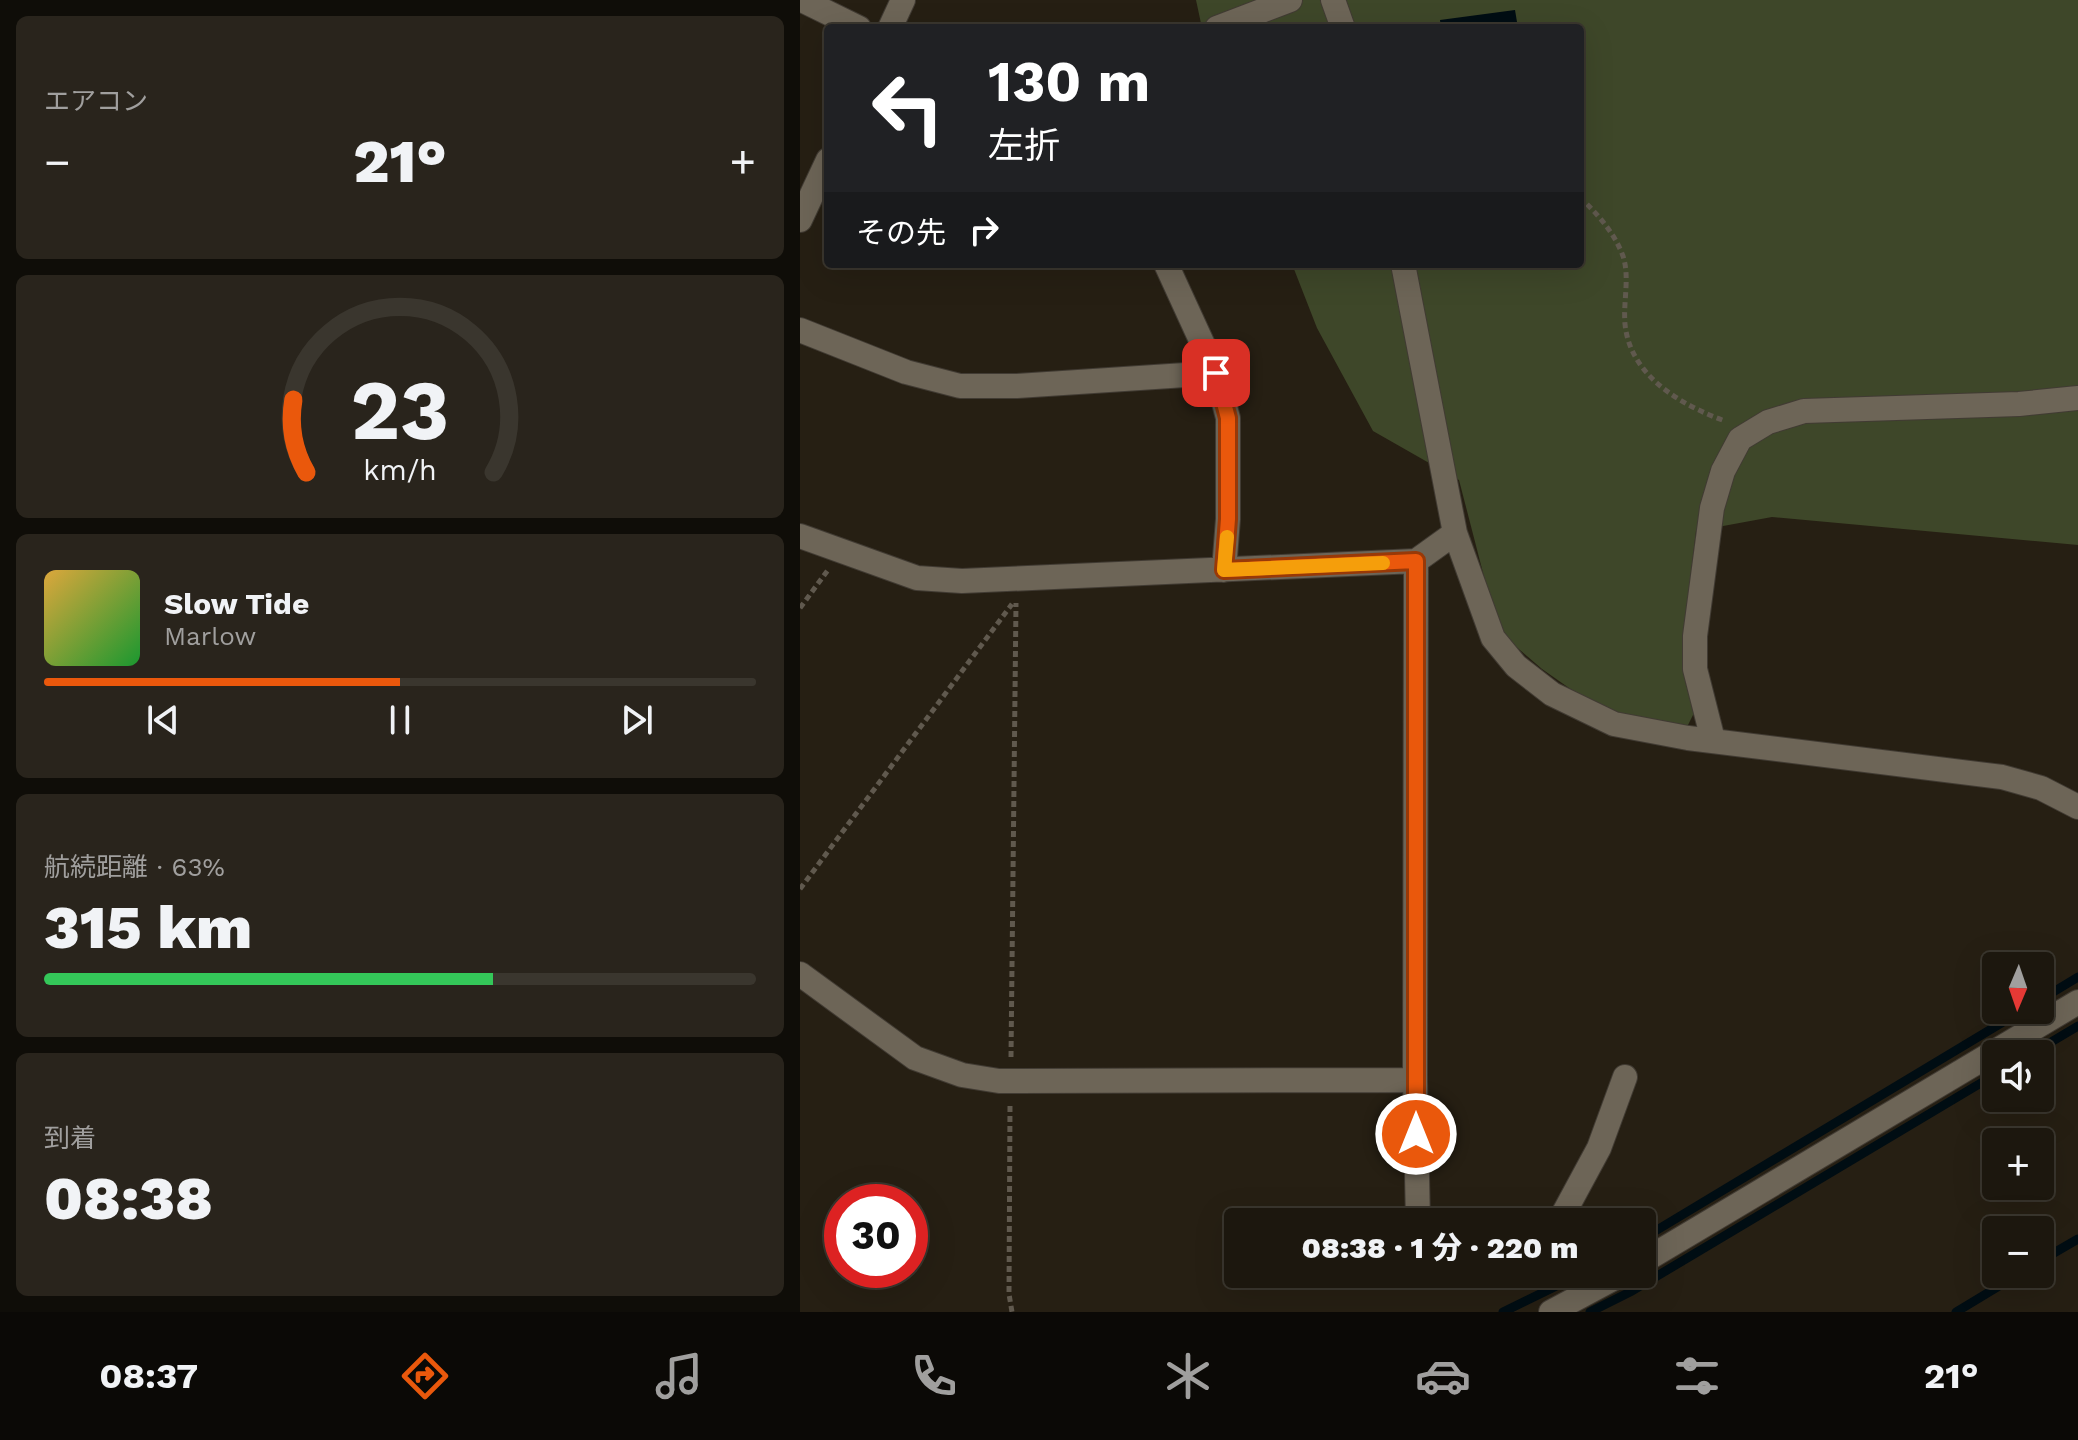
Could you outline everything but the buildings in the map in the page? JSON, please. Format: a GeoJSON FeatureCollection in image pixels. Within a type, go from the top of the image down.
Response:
{"type":"FeatureCollection","features":[{"type":"Feature","properties":{"kind":"street"},"geometry":{"type":"LineString","coordinates":[[802,0],[851,24]]}},
{"type":"Feature","properties":{"kind":"street"},"geometry":{"type":"LineString","coordinates":[[892,24],[903,0]]}},
{"type":"Feature","properties":{"kind":"street"},"geometry":{"type":"LineString","coordinates":[[1227,24],[1290,0]]}},
{"type":"Feature","properties":{"kind":"street"},"geometry":{"type":"LineString","coordinates":[[1333,0],[1342,24]]}},
{"type":"Feature","properties":{"kind":"street"},"geometry":{"type":"LineString","coordinates":[[800,220],[824,169]]}},
{"type":"Feature","properties":{"kind":"street"},"geometry":{"type":"LineString","coordinates":[[1168,268],[1216,373],[1228,418],[1228,519],[1224,570]]}},
{"type":"Feature","properties":{"kind":"street"},"geometry":{"type":"LineString","coordinates":[[1404,268],[1455,533],[1493,638],[1516,666],[1552,694],[1614,724],[1688,738],[2002,777],[2041,788],[2078,807]]}},
{"type":"Feature","properties":{"kind":"street"},"geometry":{"type":"LineString","coordinates":[[800,330],[906,372],[960,386],[1017,386],[1216,373]]}},
{"type":"Feature","properties":{"kind":"street"},"geometry":{"type":"LineString","coordinates":[[1713,740],[1695,669],[1695,636],[1712,508],[1723,471],[1740,439],[1768,422],[1804,411],[2019,404],[2078,398]]}},
{"type":"Feature","properties":{"kind":"street"},"geometry":{"type":"LineString","coordinates":[[800,536],[917,578],[962,581],[1416,561],[1455,533]]}},
{"type":"Feature","properties":{"kind":"street"},"geometry":{"type":"LineString","coordinates":[[1416,561],[1418,1208]]}},
{"type":"Feature","properties":{"kind":"street"},"geometry":{"type":"LineString","coordinates":[[800,974],[915,1058],[962,1075],[999,1081],[1415,1080]]}},
{"type":"Feature","properties":{"kind":"street"},"geometry":{"type":"LineString","coordinates":[[1656,1254],[2078,1002]]}},
{"type":"Feature","properties":{"kind":"street"},"geometry":{"type":"LineString","coordinates":[[1567,1208],[1599,1148],[1625,1077]]}},
{"type":"Feature","properties":{"kind":"street"},"geometry":{"type":"LineString","coordinates":[[1551,1312],[1582,1288]]}},
{"type":"Feature","properties":{"kind":"path"},"geometry":{"type":"LineString","coordinates":[[1584,201],[1613,233],[1624,260],[1625,323],[1630,348],[1647,373],[1677,400],[1752,431]]}},
{"type":"Feature","properties":{"kind":"path"},"geometry":{"type":"LineString","coordinates":[[800,608],[842,551]]}},
{"type":"Feature","properties":{"kind":"path"},"geometry":{"type":"LineString","coordinates":[[800,889],[1016,598],[1011,1063],[1015,1080],[1010,1101],[1009,1294],[1012,1312]]}},
{"type":"Feature","properties":{"kind":"green space"},"geometry":{"type":"Polygon","coordinates":[[[1196,0],[2078,0],[2078,545],[1772,517],[1696,531],[1685,623],[1685,681],[1694,713],[1686,729],[1628,719],[1589,702],[1542,669],[1506,638],[1488,592],[1459,480],[1373,431],[1317,328],[1294,268],[1584,268],[1584,24],[1201,24],[1196,0]]]}},
{"type":"Feature","properties":{"kind":"shaded area"},"geometry":{"type":"Polygon","coordinates":[[[1515,10],[1517,24],[1440,24],[1440,20],[1515,10]]]}},
{"type":"Feature","properties":{"kind":"waterway"},"geometry":{"type":"LineString","coordinates":[[2054,992],[2078,977]]}},
{"type":"Feature","properties":{"kind":"waterway"},"geometry":{"type":"LineString","coordinates":[[1656,1231],[2000,1024]]}},
{"type":"Feature","properties":{"kind":"waterway"},"geometry":{"type":"LineString","coordinates":[[2054,1040],[2078,1026]]}},
{"type":"Feature","properties":{"kind":"waterway"},"geometry":{"type":"LineString","coordinates":[[1590,1312],[1632,1291],[1982,1082]]}},
{"type":"Feature","properties":{"kind":"waterway"},"geometry":{"type":"LineString","coordinates":[[2054,1253],[2078,1239]]}},
{"type":"Feature","properties":{"kind":"waterway"},"geometry":{"type":"LineString","coordinates":[[1503,1312],[1552,1288]]}},
{"type":"Feature","properties":{"kind":"waterway"},"geometry":{"type":"LineString","coordinates":[[1956,1312],[1996,1288]]}},
{"type":"Feature","properties":{"kind":"slow traffic"},"geometry":{"type":"LineString","coordinates":[[1227,537],[1224,570],[1383,563]]}},
{"type":"Feature","properties":{"kind":"route"},"geometry":{"type":"LineString","coordinates":[[1216,373],[1228,418],[1228,519],[1224,570],[1416,561],[1416,1134]]}}]}
